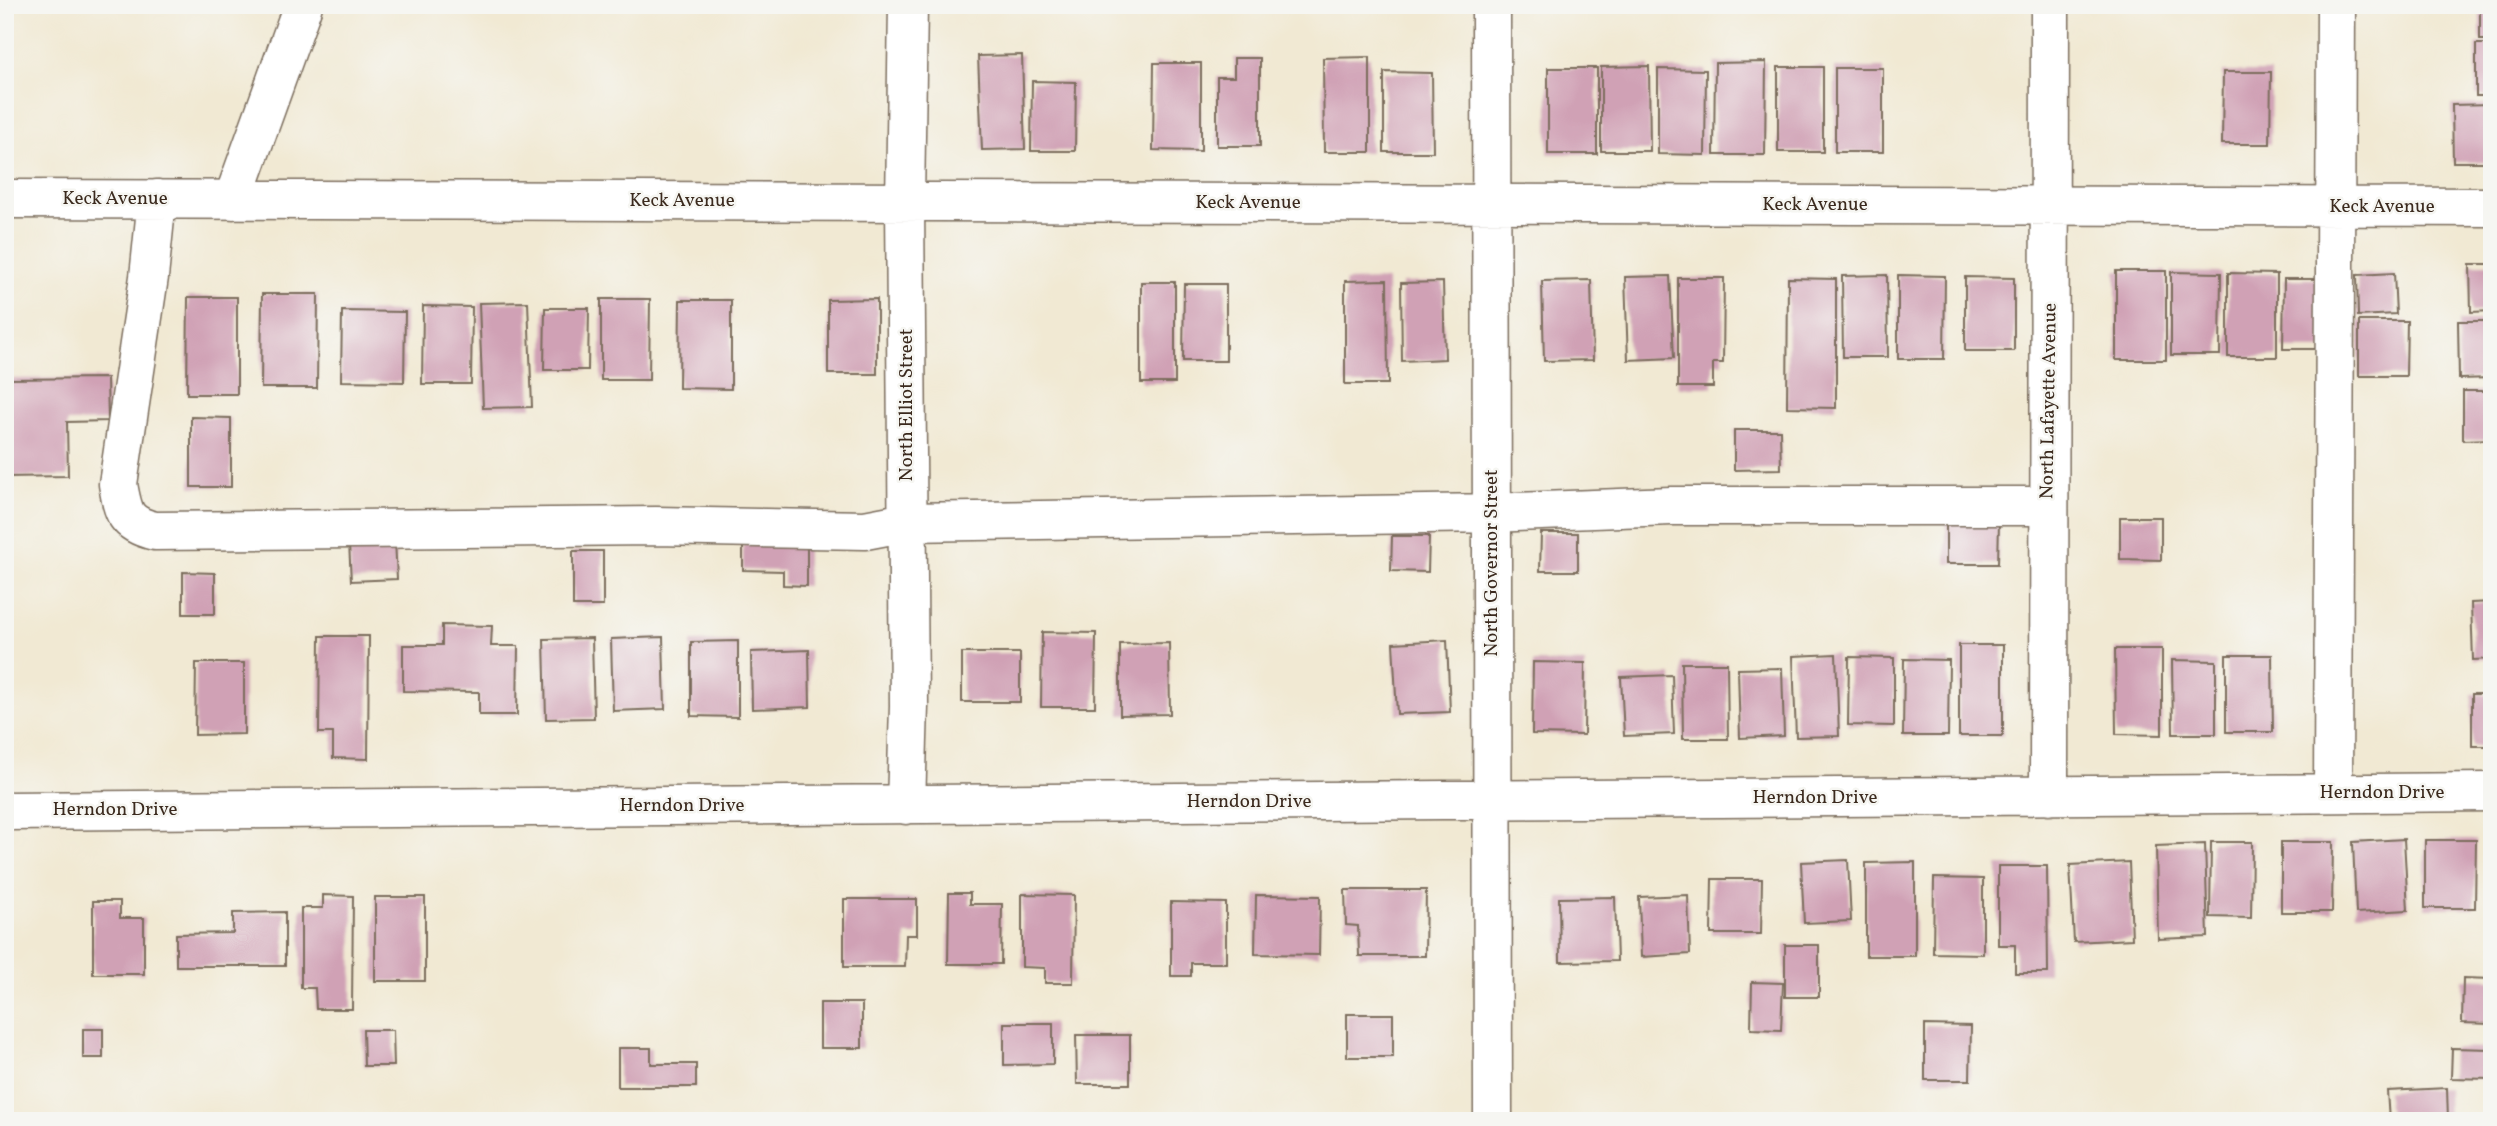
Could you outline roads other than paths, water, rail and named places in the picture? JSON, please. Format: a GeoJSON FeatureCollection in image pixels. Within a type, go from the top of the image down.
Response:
{"type":"FeatureCollection","features":[{"type":"Feature","properties":{"kind":"street"},"geometry":{"type":"LineString","coordinates":[[233,200],[303,5]]}},
{"type":"Feature","properties":{"kind":"street","name":"North Elliot Street"},"geometry":{"type":"LineString","coordinates":[[906,805],[909,706],[905,202],[908,5]]}},
{"type":"Feature","properties":{"kind":"street","name":"North Governor Street"},"geometry":{"type":"LineString","coordinates":[[1491,5],[1493,1121]]}},
{"type":"Feature","properties":{"kind":"street","name":"North Lafayette Avenue"},"geometry":{"type":"LineString","coordinates":[[2049,796],[2050,5]]}},
{"type":"Feature","properties":{"kind":"street"},"geometry":{"type":"LineString","coordinates":[[2333,793],[2336,5]]}},
{"type":"Feature","properties":{"kind":"street","name":"Keck Avenue"},"geometry":{"type":"LineString","coordinates":[[5,199],[2492,207]]}},
{"type":"Feature","properties":{"kind":"street"},"geometry":{"type":"LineString","coordinates":[[157,199],[149,277],[118,484],[126,516],[138,527],[155,531],[656,526],[865,530],[907,522],[1492,513],[1671,506],[2048,506]]}},
{"type":"Feature","properties":{"kind":"street","name":"Herndon Drive"},"geometry":{"type":"LineString","coordinates":[[5,811],[2492,793]]}}]}
